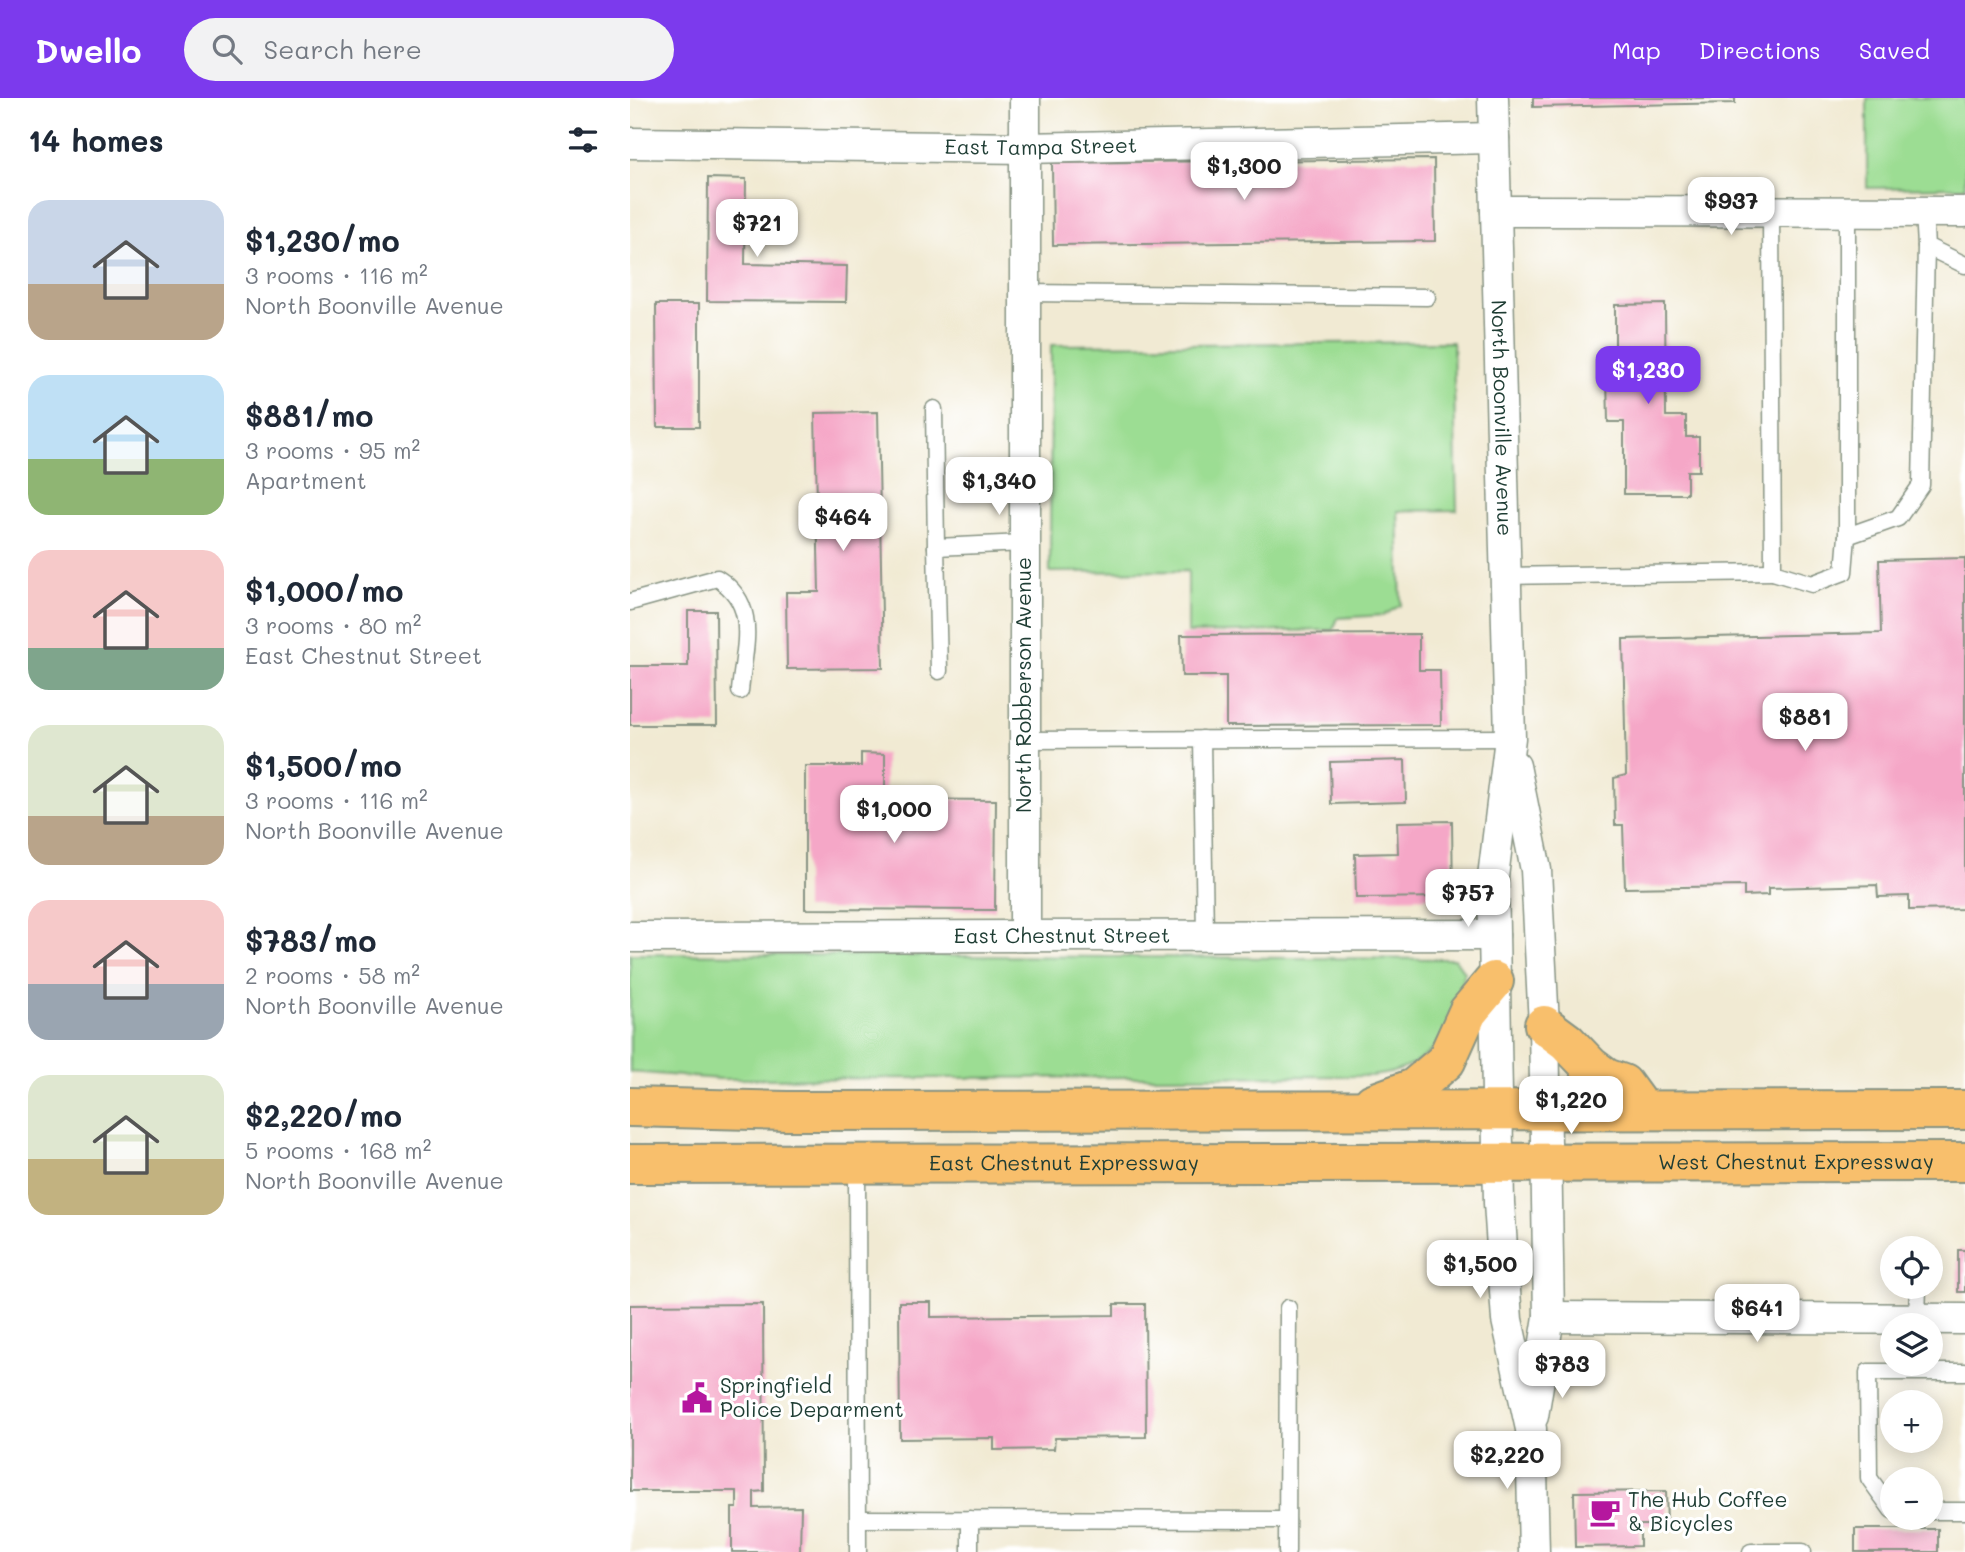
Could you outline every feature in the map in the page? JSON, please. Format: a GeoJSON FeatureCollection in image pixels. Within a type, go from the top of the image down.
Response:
{"type":"FeatureCollection","features":[{"type":"Feature","properties":{"kind":"main road"},"geometry":{"type":"LineString","coordinates":[[1353,1111],[1414,1088],[1446,1061],[1468,1012],[1494,981]]}},
{"type":"Feature","properties":{"kind":"main road"},"geometry":{"type":"LineString","coordinates":[[1544,1025],[1606,1078],[1623,1084],[1642,1110]]}},
{"type":"Feature","properties":{"kind":"main road"},"geometry":{"type":"LineString","coordinates":[[630,1107],[787,1111],[1965,1110]]}},
{"type":"Feature","properties":{"kind":"main road","name":"West Chestnut Expressway"},"geometry":{"type":"LineString","coordinates":[[1498,1163],[1965,1162]]}},
{"type":"Feature","properties":{"kind":"main road","name":"East Chestnut Expressway"},"geometry":{"type":"LineString","coordinates":[[630,1164],[1498,1163]]}},
{"type":"Feature","properties":{"kind":"street","name":"North Robberson Avenue"},"geometry":{"type":"LineString","coordinates":[[1025,98],[1025,936]]}},
{"type":"Feature","properties":{"kind":"street","name":"North Boonville Avenue"},"geometry":{"type":"LineString","coordinates":[[1493,98],[1510,738],[1493,877],[1498,1163],[1507,1320],[1531,1429],[1534,1552]]}},
{"type":"Feature","properties":{"kind":"street","name":"East Tampa Street"},"geometry":{"type":"LineString","coordinates":[[630,143],[1024,148],[1494,138]]}},
{"type":"Feature","properties":{"kind":"street"},"geometry":{"type":"LineString","coordinates":[[1496,211],[1965,212]]}},
{"type":"Feature","properties":{"kind":"street","name":"North Boonville Avenue"},"geometry":{"type":"LineString","coordinates":[[1510,738],[1536,870],[1544,1025],[1549,1317],[1545,1360],[1531,1429]]}},
{"type":"Feature","properties":{"kind":"street","name":"East Chestnut Street"},"geometry":{"type":"LineString","coordinates":[[630,937],[1494,935]]}},
{"type":"Feature","properties":{"kind":"street"},"geometry":{"type":"LineString","coordinates":[[1549,1317],[1880,1318]]}},
{"type":"Feature","properties":{"kind":"street"},"geometry":{"type":"LineString","coordinates":[[1943,1318],[1965,1318]]}},
{"type":"Feature","properties":{"kind":"lane"},"geometry":{"type":"LineString","coordinates":[[1771,212],[1773,572]]}},
{"type":"Feature","properties":{"kind":"lane"},"geometry":{"type":"LineString","coordinates":[[1505,576],[1773,572],[1812,584],[1844,572],[1847,536],[1847,212]]}},
{"type":"Feature","properties":{"kind":"lane"},"geometry":{"type":"LineString","coordinates":[[1847,536],[1898,518],[1921,485],[1926,246],[1924,212]]}},
{"type":"Feature","properties":{"kind":"lane"},"geometry":{"type":"LineString","coordinates":[[1926,246],[1965,265]]}},
{"type":"Feature","properties":{"kind":"lane"},"geometry":{"type":"LineString","coordinates":[[1025,293],[1427,297]]}},
{"type":"Feature","properties":{"kind":"lane"},"geometry":{"type":"LineString","coordinates":[[934,409],[939,671]]}},
{"type":"Feature","properties":{"kind":"lane"},"geometry":{"type":"LineString","coordinates":[[936,547],[1024,543]]}},
{"type":"Feature","properties":{"kind":"lane"},"geometry":{"type":"LineString","coordinates":[[630,602],[717,578],[735,590],[747,616],[740,691]]}},
{"type":"Feature","properties":{"kind":"lane"},"geometry":{"type":"LineString","coordinates":[[1025,740],[1510,738]]}},
{"type":"Feature","properties":{"kind":"lane"},"geometry":{"type":"LineString","coordinates":[[1202,739],[1205,936]]}},
{"type":"Feature","properties":{"kind":"lane"},"geometry":{"type":"LineString","coordinates":[[858,1165],[858,1552]]}},
{"type":"Feature","properties":{"kind":"lane"},"geometry":{"type":"LineString","coordinates":[[1287,1552],[1288,1308]]}},
{"type":"Feature","properties":{"kind":"lane"},"geometry":{"type":"LineString","coordinates":[[1880,1493],[1869,1478],[1868,1372],[1965,1372]]}},
{"type":"Feature","properties":{"kind":"lane"},"geometry":{"type":"LineString","coordinates":[[1943,1511],[1965,1511]]}},
{"type":"Feature","properties":{"kind":"lane"},"geometry":{"type":"LineString","coordinates":[[858,1519],[1287,1520]]}},
{"type":"Feature","properties":{"kind":"lane"},"geometry":{"type":"LineString","coordinates":[[970,1520],[970,1552]]}},
{"type":"Feature","properties":{"kind":"lane"},"geometry":{"type":"LineString","coordinates":[[1751,1552],[1803,1552]]}},
{"type":"Feature","properties":{"kind":"green space"},"geometry":{"type":"Polygon","coordinates":[[[1867,98],[1965,98],[1965,187],[1867,188],[1867,98]]]}},
{"type":"Feature","properties":{"kind":"green space"},"geometry":{"type":"Polygon","coordinates":[[[1453,342],[1457,510],[1398,511],[1401,605],[1384,615],[1338,618],[1333,630],[1188,633],[1188,571],[1050,572],[1051,345],[1453,342]]]}},
{"type":"Feature","properties":{"kind":"green space"},"geometry":{"type":"Polygon","coordinates":[[[630,954],[1455,959],[1464,972],[1455,1012],[1438,1043],[1411,1065],[1372,1076],[720,1079],[630,1072],[630,954]]]}},
{"type":"Feature","properties":{"kind":"building"},"geometry":{"type":"Polygon","coordinates":[[[1533,98],[1735,98],[1735,103],[1533,107],[1533,98]]]}},
{"type":"Feature","properties":{"kind":"building"},"geometry":{"type":"Polygon","coordinates":[[[1434,159],[1435,241],[1053,245],[1052,163],[1434,159]]]}},
{"type":"Feature","properties":{"kind":"building"},"geometry":{"type":"Polygon","coordinates":[[[708,178],[746,179],[745,264],[847,266],[846,302],[707,301],[708,178]]]}},
{"type":"Feature","properties":{"kind":"building"},"geometry":{"type":"Polygon","coordinates":[[[656,304],[699,304],[699,427],[657,427],[656,304]]]}},
{"type":"Feature","properties":{"kind":"building"},"geometry":{"type":"Polygon","coordinates":[[[1665,304],[1666,416],[1686,416],[1686,437],[1699,437],[1699,471],[1687,471],[1687,494],[1624,494],[1624,422],[1608,422],[1607,375],[1615,375],[1615,305],[1665,304]]]}},
{"type":"Feature","properties":{"kind":"building"},"geometry":{"type":"Polygon","coordinates":[[[878,412],[883,668],[787,669],[786,592],[819,592],[815,413],[878,412]]]}},
{"type":"Feature","properties":{"kind":"building"},"geometry":{"type":"Polygon","coordinates":[[[1965,558],[1965,909],[1909,910],[1909,896],[1878,897],[1877,885],[1768,888],[1768,895],[1744,896],[1744,886],[1625,888],[1623,825],[1615,825],[1614,778],[1626,775],[1623,639],[1881,633],[1879,560],[1965,558]]]}},
{"type":"Feature","properties":{"kind":"building"},"geometry":{"type":"Polygon","coordinates":[[[688,611],[716,611],[717,725],[630,725],[630,666],[688,666],[688,611]]]}},
{"type":"Feature","properties":{"kind":"building"},"geometry":{"type":"Polygon","coordinates":[[[1419,634],[1419,670],[1440,670],[1441,725],[1226,726],[1226,676],[1182,676],[1181,635],[1419,634]]]}},
{"type":"Feature","properties":{"kind":"building"},"geometry":{"type":"Polygon","coordinates":[[[861,753],[885,754],[885,799],[996,800],[995,910],[805,909],[805,766],[861,766],[861,753]]]}},
{"type":"Feature","properties":{"kind":"building"},"geometry":{"type":"Polygon","coordinates":[[[1405,760],[1406,802],[1331,804],[1330,762],[1405,760]]]}},
{"type":"Feature","properties":{"kind":"building"},"geometry":{"type":"Polygon","coordinates":[[[1452,821],[1453,897],[1356,898],[1355,854],[1398,853],[1397,822],[1452,821]]]}},
{"type":"Feature","properties":{"kind":"building"},"geometry":{"type":"Polygon","coordinates":[[[1958,1250],[1965,1250],[1965,1292],[1958,1292],[1958,1250]]]}},
{"type":"Feature","properties":{"kind":"building"},"geometry":{"type":"Polygon","coordinates":[[[899,1302],[931,1302],[931,1317],[1114,1315],[1114,1304],[1145,1304],[1146,1437],[1055,1438],[1054,1449],[994,1450],[994,1438],[900,1439],[899,1302]]]}},
{"type":"Feature","properties":{"kind":"building","name":"Springfield Police Deparment"},"geometry":{"type":"Polygon","coordinates":[[[763,1304],[764,1491],[754,1492],[754,1508],[801,1507],[800,1552],[732,1552],[732,1508],[737,1508],[737,1491],[630,1491],[630,1305],[763,1304]]]}},
{"type":"Feature","properties":{"kind":"building"},"geometry":{"type":"Polygon","coordinates":[[[1666,1491],[1667,1525],[1640,1525],[1640,1546],[1575,1547],[1574,1492],[1666,1491]]]}},
{"type":"Feature","properties":{"kind":"building"},"geometry":{"type":"Polygon","coordinates":[[[1855,1529],[1938,1530],[1938,1552],[1855,1552],[1855,1529]]]}},
{"type":"Feature","properties":{"kind":"place","name":"Springfield Police Deparment"},"geometry":{"type":"Point","coordinates":[697,1398]}},
{"type":"Feature","properties":{"kind":"place","name":"The Hub Coffee & Bicycles"},"geometry":{"type":"Point","coordinates":[1605,1512]}}]}
